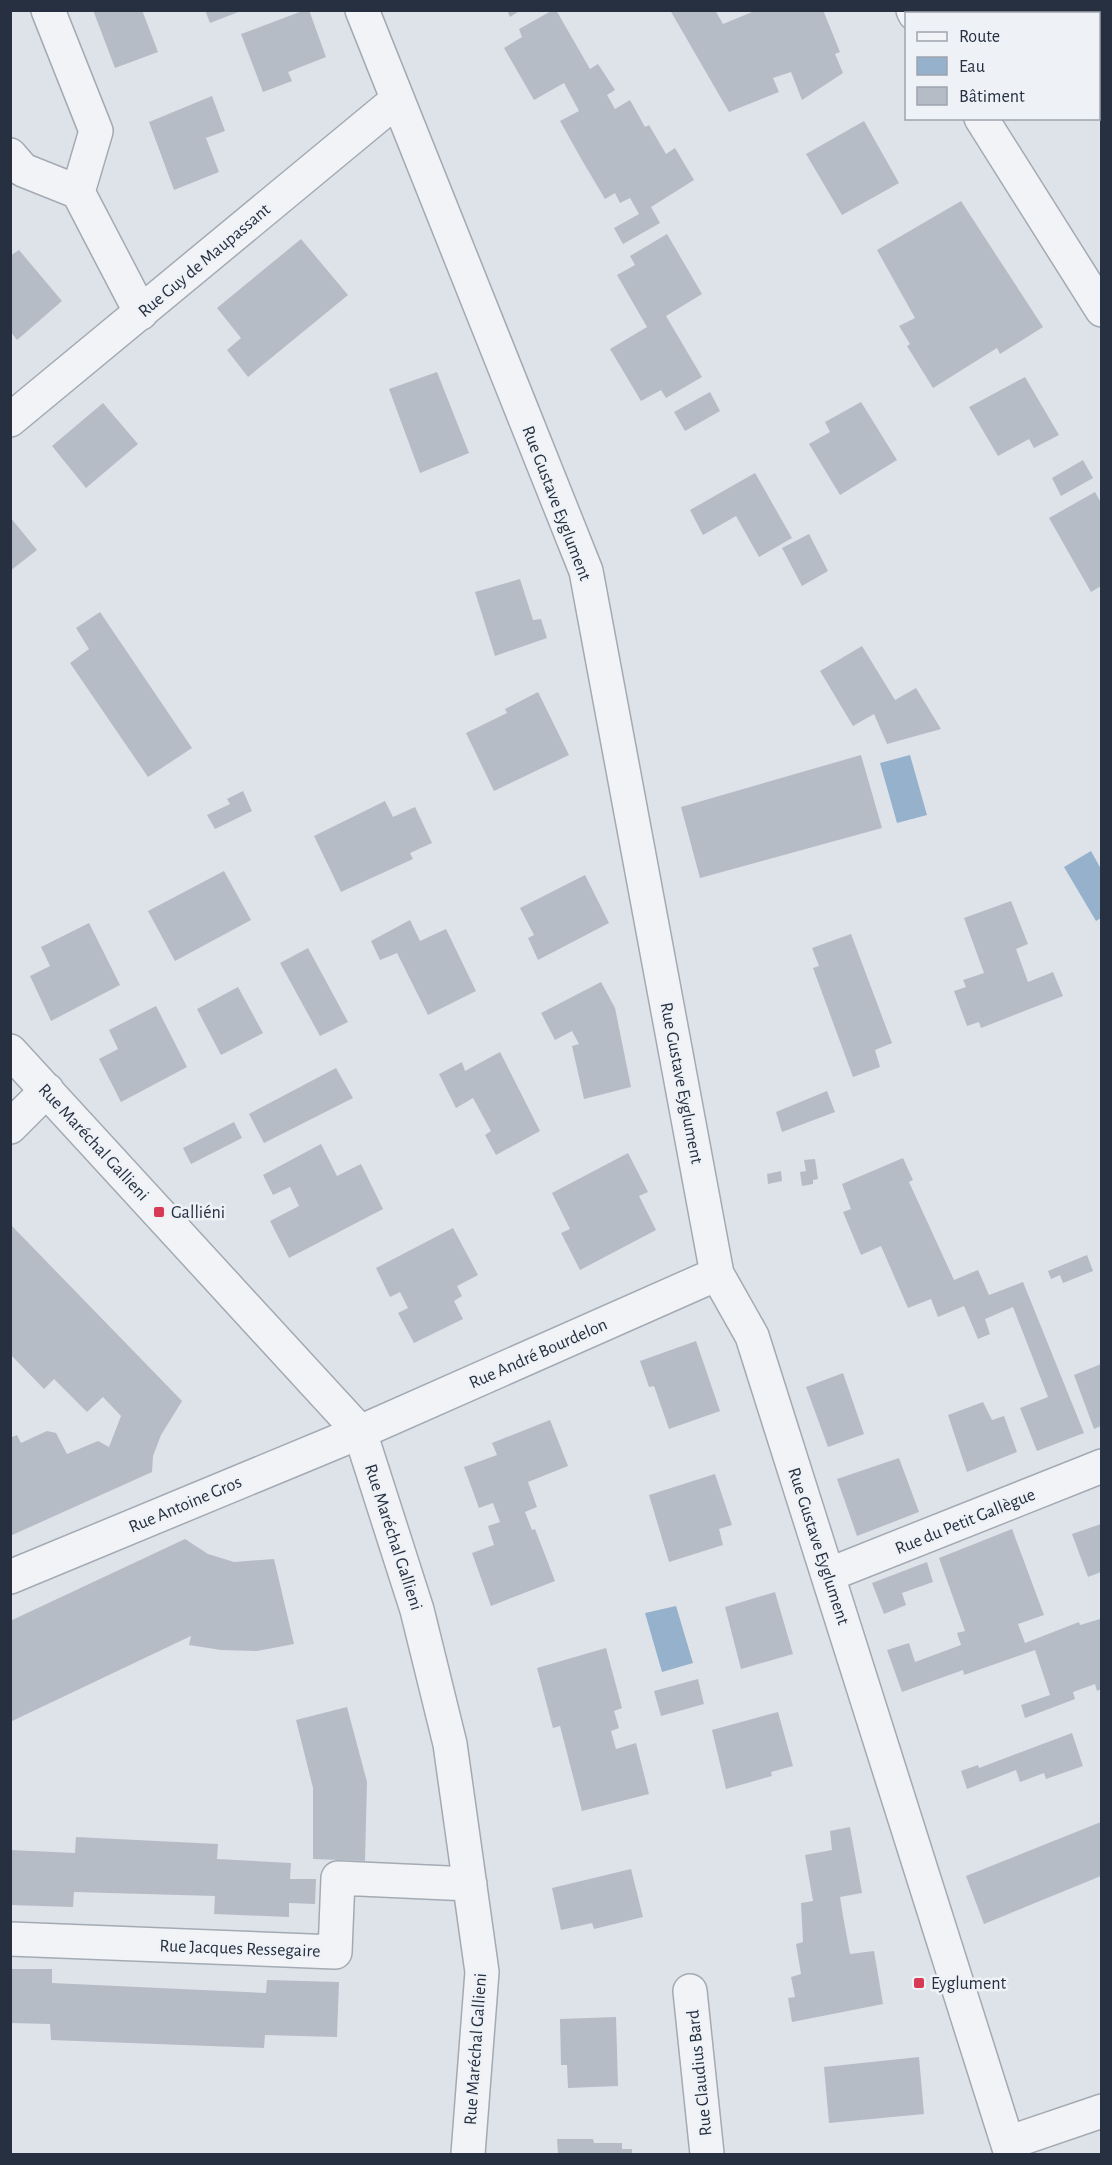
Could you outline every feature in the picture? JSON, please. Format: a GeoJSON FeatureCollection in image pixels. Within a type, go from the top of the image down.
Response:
{"type":"FeatureCollection","features":[{"type":"Feature","properties":{"kind":"street"},"geometry":{"type":"LineString","coordinates":[[48,10],[96,131],[78,192]]}},
{"type":"Feature","properties":{"kind":"street","name":"Rue Gustave Eyglument"},"geometry":{"type":"LineString","coordinates":[[362,10],[586,571],[717,1274],[752,1336],[1010,2149]]}},
{"type":"Feature","properties":{"kind":"street","name":"Rue Guy de Maupassant"},"geometry":{"type":"LineString","coordinates":[[10,420],[397,100]]}},
{"type":"Feature","properties":{"kind":"street"},"geometry":{"type":"LineString","coordinates":[[982,120],[1101,310]]}},
{"type":"Feature","properties":{"kind":"street"},"geometry":{"type":"LineString","coordinates":[[10,155],[23,170],[78,192],[141,312]]}},
{"type":"Feature","properties":{"kind":"street","name":"Rue Maréchal Gallieni"},"geometry":{"type":"LineString","coordinates":[[10,1051],[360,1431],[417,1610],[450,1744],[482,1972],[468,2154]]}},
{"type":"Feature","properties":{"kind":"street"},"geometry":{"type":"LineString","coordinates":[[10,1127],[47,1090]]}},
{"type":"Feature","properties":{"kind":"street","name":"Rue André Bourdelon"},"geometry":{"type":"LineString","coordinates":[[360,1431],[717,1274]]}},
{"type":"Feature","properties":{"kind":"street","name":"Rue Antoine Gros"},"geometry":{"type":"LineString","coordinates":[[10,1577],[360,1431]]}},
{"type":"Feature","properties":{"kind":"street","name":"Rue du Petit Gallègue"},"geometry":{"type":"LineString","coordinates":[[828,1575],[1101,1466]]}},
{"type":"Feature","properties":{"kind":"street","name":"Rue Jacques Ressegaire"},"geometry":{"type":"LineString","coordinates":[[10,1939],[335,1952],[338,1878],[470,1884]]}},
{"type":"Feature","properties":{"kind":"street","name":"Rue Claudius Bard"},"geometry":{"type":"LineString","coordinates":[[690,1991],[707,2154]]}},
{"type":"Feature","properties":{"kind":"street"},"geometry":{"type":"LineString","coordinates":[[1010,2149],[1101,2111]]}},
{"type":"Feature","properties":{"kind":"water"},"geometry":{"type":"Polygon","coordinates":[[[910,755],[927,815],[897,823],[880,763],[910,755]]]}},
{"type":"Feature","properties":{"kind":"water"},"geometry":{"type":"Polygon","coordinates":[[[1091,851],[1101,869],[1101,918],[1096,921],[1064,867],[1091,851]]]}},
{"type":"Feature","properties":{"kind":"water"},"geometry":{"type":"Polygon","coordinates":[[[676,1606],[693,1663],[662,1672],[645,1613],[676,1606]]]}},
{"type":"Feature","properties":{"kind":"building"},"geometry":{"type":"Polygon","coordinates":[[[93,10],[142,10],[158,52],[115,68],[93,10]]]}},
{"type":"Feature","properties":{"kind":"building"},"geometry":{"type":"Polygon","coordinates":[[[205,10],[241,10],[241,11],[210,23],[205,10]]]}},
{"type":"Feature","properties":{"kind":"building"},"geometry":{"type":"Polygon","coordinates":[[[309,10],[326,57],[288,72],[292,81],[263,92],[241,34],[309,10]]]}},
{"type":"Feature","properties":{"kind":"building"},"geometry":{"type":"Polygon","coordinates":[[[507,10],[521,10],[510,17],[507,10]]]}},
{"type":"Feature","properties":{"kind":"building"},"geometry":{"type":"Polygon","coordinates":[[[556,10],[590,69],[598,64],[615,90],[607,95],[615,109],[630,100],[645,127],[649,125],[666,154],[675,148],[694,180],[651,207],[660,223],[623,244],[614,228],[639,214],[630,198],[620,203],[615,193],[605,199],[583,162],[560,121],[579,111],[564,83],[534,100],[504,48],[522,37],[519,29],[556,10]]]}},
{"type":"Feature","properties":{"kind":"building"},"geometry":{"type":"Polygon","coordinates":[[[670,10],[715,10],[723,24],[757,10],[823,10],[840,52],[835,54],[843,73],[802,100],[791,72],[773,78],[779,92],[729,112],[670,10]]]}},
{"type":"Feature","properties":{"kind":"building"},"geometry":{"type":"Polygon","coordinates":[[[212,96],[225,131],[206,138],[219,172],[174,190],[149,122],[212,96]]]}},
{"type":"Feature","properties":{"kind":"building"},"geometry":{"type":"Polygon","coordinates":[[[864,121],[899,183],[842,215],[806,154],[864,121]]]}},
{"type":"Feature","properties":{"kind":"building"},"geometry":{"type":"Polygon","coordinates":[[[961,201],[1043,327],[1000,354],[997,348],[933,388],[907,346],[910,344],[899,326],[915,318],[877,250],[961,201]]]}},
{"type":"Feature","properties":{"kind":"building"},"geometry":{"type":"Polygon","coordinates":[[[667,234],[702,294],[666,316],[702,377],[666,398],[661,390],[641,401],[610,349],[647,327],[617,275],[635,265],[630,256],[667,234]]]}},
{"type":"Feature","properties":{"kind":"building"},"geometry":{"type":"Polygon","coordinates":[[[301,239],[348,295],[248,377],[227,350],[241,338],[217,308],[301,239]]]}},
{"type":"Feature","properties":{"kind":"building"},"geometry":{"type":"Polygon","coordinates":[[[19,250],[62,301],[17,340],[10,331],[10,256],[19,250]]]}},
{"type":"Feature","properties":{"kind":"building"},"geometry":{"type":"Polygon","coordinates":[[[437,372],[469,453],[420,473],[389,389],[437,372]]]}},
{"type":"Feature","properties":{"kind":"building"},"geometry":{"type":"Polygon","coordinates":[[[1025,377],[1059,435],[1034,448],[1029,439],[998,456],[969,407],[1025,377]]]}},
{"type":"Feature","properties":{"kind":"building"},"geometry":{"type":"Polygon","coordinates":[[[710,392],[720,411],[685,431],[674,412],[710,392]]]}},
{"type":"Feature","properties":{"kind":"building"},"geometry":{"type":"Polygon","coordinates":[[[861,402],[897,460],[840,495],[809,444],[830,432],[825,422],[861,402]]]}},
{"type":"Feature","properties":{"kind":"building"},"geometry":{"type":"Polygon","coordinates":[[[103,403],[138,444],[86,488],[52,446],[103,403]]]}},
{"type":"Feature","properties":{"kind":"building"},"geometry":{"type":"Polygon","coordinates":[[[1083,460],[1093,478],[1061,496],[1052,478],[1083,460]]]}},
{"type":"Feature","properties":{"kind":"building"},"geometry":{"type":"Polygon","coordinates":[[[755,473],[792,538],[759,557],[736,516],[703,535],[690,510],[755,473]]]}},
{"type":"Feature","properties":{"kind":"building"},"geometry":{"type":"Polygon","coordinates":[[[1095,492],[1101,503],[1101,586],[1091,592],[1049,518],[1095,492]]]}},
{"type":"Feature","properties":{"kind":"building"},"geometry":{"type":"Polygon","coordinates":[[[10,517],[37,550],[10,571],[10,517]]]}},
{"type":"Feature","properties":{"kind":"building"},"geometry":{"type":"Polygon","coordinates":[[[809,534],[828,571],[802,586],[782,548],[809,534]]]}},
{"type":"Feature","properties":{"kind":"building"},"geometry":{"type":"Polygon","coordinates":[[[520,579],[533,620],[541,619],[547,638],[495,656],[475,592],[520,579]]]}},
{"type":"Feature","properties":{"kind":"building"},"geometry":{"type":"Polygon","coordinates":[[[100,612],[192,748],[148,777],[70,663],[89,649],[76,628],[100,612]]]}},
{"type":"Feature","properties":{"kind":"building"},"geometry":{"type":"Polygon","coordinates":[[[862,646],[895,700],[916,688],[941,729],[887,744],[874,714],[853,726],[820,671],[862,646]]]}},
{"type":"Feature","properties":{"kind":"building"},"geometry":{"type":"Polygon","coordinates":[[[538,692],[569,755],[494,791],[466,733],[507,713],[505,709],[538,692]]]}},
{"type":"Feature","properties":{"kind":"building"},"geometry":{"type":"Polygon","coordinates":[[[861,755],[882,828],[700,878],[681,807],[861,755]]]}},
{"type":"Feature","properties":{"kind":"building"},"geometry":{"type":"Polygon","coordinates":[[[243,791],[252,811],[215,829],[207,815],[230,804],[227,799],[243,791]]]}},
{"type":"Feature","properties":{"kind":"building"},"geometry":{"type":"Polygon","coordinates":[[[385,801],[393,817],[415,807],[432,843],[410,853],[413,859],[341,892],[314,836],[385,801]]]}},
{"type":"Feature","properties":{"kind":"building"},"geometry":{"type":"Polygon","coordinates":[[[224,871],[251,920],[175,961],[148,911],[224,871]]]}},
{"type":"Feature","properties":{"kind":"building"},"geometry":{"type":"Polygon","coordinates":[[[585,875],[609,923],[538,960],[528,938],[534,935],[520,908],[585,875]]]}},
{"type":"Feature","properties":{"kind":"building"},"geometry":{"type":"Polygon","coordinates":[[[1011,901],[1028,944],[1016,949],[1028,982],[1053,972],[1063,996],[981,1028],[979,1022],[967,1026],[954,991],[966,987],[963,980],[984,973],[964,918],[1011,901]]]}},
{"type":"Feature","properties":{"kind":"building"},"geometry":{"type":"Polygon","coordinates":[[[410,920],[420,941],[446,929],[476,991],[428,1015],[397,953],[380,960],[371,941],[410,920]]]}},
{"type":"Feature","properties":{"kind":"building"},"geometry":{"type":"Polygon","coordinates":[[[89,923],[120,985],[51,1021],[30,976],[50,966],[41,947],[89,923]]]}},
{"type":"Feature","properties":{"kind":"building"},"geometry":{"type":"Polygon","coordinates":[[[851,934],[892,1043],[875,1050],[880,1067],[853,1077],[813,968],[819,966],[812,948],[851,934]]]}},
{"type":"Feature","properties":{"kind":"building"},"geometry":{"type":"Polygon","coordinates":[[[308,948],[348,1022],[320,1036],[280,963],[308,948]]]}},
{"type":"Feature","properties":{"kind":"building"},"geometry":{"type":"Polygon","coordinates":[[[601,982],[615,1008],[631,1087],[584,1099],[572,1046],[579,1044],[572,1031],[555,1040],[541,1013],[601,982]]]}},
{"type":"Feature","properties":{"kind":"building"},"geometry":{"type":"Polygon","coordinates":[[[238,987],[263,1033],[221,1055],[197,1009],[238,987]]]}},
{"type":"Feature","properties":{"kind":"building"},"geometry":{"type":"Polygon","coordinates":[[[156,1006],[187,1067],[121,1102],[99,1059],[118,1049],[109,1030],[156,1006]]]}},
{"type":"Feature","properties":{"kind":"building"},"geometry":{"type":"Polygon","coordinates":[[[500,1052],[540,1131],[496,1155],[485,1135],[491,1131],[473,1098],[456,1108],[439,1074],[462,1062],[465,1071],[500,1052]]]}},
{"type":"Feature","properties":{"kind":"building"},"geometry":{"type":"Polygon","coordinates":[[[336,1068],[353,1098],[264,1143],[249,1114],[336,1068]]]}},
{"type":"Feature","properties":{"kind":"building"},"geometry":{"type":"Polygon","coordinates":[[[827,1091],[835,1112],[782,1132],[776,1112],[827,1091]]]}},
{"type":"Feature","properties":{"kind":"building"},"geometry":{"type":"Polygon","coordinates":[[[234,1122],[242,1138],[191,1164],[183,1148],[234,1122]]]}},
{"type":"Feature","properties":{"kind":"building"},"geometry":{"type":"Polygon","coordinates":[[[321,1144],[337,1176],[361,1164],[383,1209],[289,1258],[270,1221],[299,1206],[290,1187],[273,1195],[263,1175],[321,1144]]]}},
{"type":"Feature","properties":{"kind":"building"},"geometry":{"type":"Polygon","coordinates":[[[628,1153],[648,1192],[639,1196],[656,1230],[580,1270],[561,1233],[570,1229],[552,1193],[628,1153]]]}},
{"type":"Feature","properties":{"kind":"building"},"geometry":{"type":"Polygon","coordinates":[[[903,1158],[913,1180],[909,1182],[954,1280],[978,1270],[989,1295],[1023,1282],[1084,1433],[1037,1451],[1020,1408],[1048,1397],[1013,1307],[985,1319],[990,1334],[978,1339],[964,1306],[938,1317],[931,1299],[908,1308],[881,1246],[861,1255],[843,1212],[851,1209],[842,1184],[903,1158]]]}},
{"type":"Feature","properties":{"kind":"building"},"geometry":{"type":"Polygon","coordinates":[[[815,1159],[818,1179],[813,1180],[813,1184],[802,1186],[800,1172],[806,1171],[804,1160],[815,1159]]]}},
{"type":"Feature","properties":{"kind":"building"},"geometry":{"type":"Polygon","coordinates":[[[781,1171],[782,1181],[768,1184],[767,1174],[781,1171]]]}},
{"type":"Feature","properties":{"kind":"building"},"geometry":{"type":"Polygon","coordinates":[[[10,1224],[182,1401],[161,1435],[153,1456],[152,1472],[10,1536],[10,1438],[17,1435],[21,1443],[47,1431],[56,1433],[67,1454],[98,1441],[109,1447],[121,1416],[103,1397],[87,1412],[54,1379],[44,1389],[10,1354],[10,1224]]]}},
{"type":"Feature","properties":{"kind":"building"},"geometry":{"type":"Polygon","coordinates":[[[453,1228],[478,1275],[457,1286],[462,1296],[454,1301],[463,1319],[414,1343],[398,1313],[408,1308],[400,1292],[390,1297],[376,1268],[453,1228]]]}},
{"type":"Feature","properties":{"kind":"building"},"geometry":{"type":"Polygon","coordinates":[[[1087,1255],[1093,1271],[1063,1283],[1060,1275],[1051,1279],[1048,1271],[1087,1255]]]}},
{"type":"Feature","properties":{"kind":"building"},"geometry":{"type":"Polygon","coordinates":[[[696,1341],[720,1411],[669,1429],[654,1386],[649,1387],[640,1361],[696,1341]]]}},
{"type":"Feature","properties":{"kind":"building"},"geometry":{"type":"Polygon","coordinates":[[[1101,1364],[1101,1426],[1094,1429],[1074,1375],[1101,1364]]]}},
{"type":"Feature","properties":{"kind":"building"},"geometry":{"type":"Polygon","coordinates":[[[843,1373],[864,1434],[828,1447],[806,1387],[843,1373]]]}},
{"type":"Feature","properties":{"kind":"building"},"geometry":{"type":"Polygon","coordinates":[[[983,1402],[992,1420],[1004,1416],[1017,1452],[967,1472],[948,1415],[983,1402]]]}},
{"type":"Feature","properties":{"kind":"building"},"geometry":{"type":"Polygon","coordinates":[[[550,1420],[568,1466],[528,1482],[537,1507],[525,1512],[532,1530],[535,1529],[555,1581],[491,1606],[472,1553],[494,1545],[488,1526],[500,1522],[493,1503],[479,1508],[464,1467],[497,1455],[492,1443],[550,1420]]]}},
{"type":"Feature","properties":{"kind":"building"},"geometry":{"type":"Polygon","coordinates":[[[899,1458],[919,1512],[857,1536],[837,1479],[899,1458]]]}},
{"type":"Feature","properties":{"kind":"building"},"geometry":{"type":"Polygon","coordinates":[[[715,1474],[732,1525],[719,1529],[723,1545],[669,1562],[649,1495],[715,1474]]]}},
{"type":"Feature","properties":{"kind":"building"},"geometry":{"type":"Polygon","coordinates":[[[1101,1524],[1101,1572],[1088,1577],[1072,1534],[1101,1524]]]}},
{"type":"Feature","properties":{"kind":"building"},"geometry":{"type":"Polygon","coordinates":[[[1012,1529],[1044,1615],[1018,1624],[1025,1643],[1079,1622],[1080,1625],[1100,1619],[1101,1689],[1097,1691],[1095,1684],[1073,1692],[1075,1699],[1025,1718],[1021,1705],[1050,1695],[1035,1650],[964,1675],[963,1670],[902,1692],[887,1650],[909,1643],[915,1662],[961,1645],[957,1633],[965,1631],[939,1558],[1012,1529]]]}},
{"type":"Feature","properties":{"kind":"building"},"geometry":{"type":"Polygon","coordinates":[[[185,1539],[208,1554],[234,1562],[274,1559],[294,1644],[257,1651],[221,1650],[189,1645],[191,1636],[10,1722],[10,1621],[185,1539]]]}},
{"type":"Feature","properties":{"kind":"building"},"geometry":{"type":"Polygon","coordinates":[[[927,1562],[933,1582],[902,1593],[906,1605],[884,1614],[872,1583],[927,1562]]]}},
{"type":"Feature","properties":{"kind":"building"},"geometry":{"type":"Polygon","coordinates":[[[775,1592],[793,1654],[741,1669],[725,1607],[775,1592]]]}},
{"type":"Feature","properties":{"kind":"building"},"geometry":{"type":"Polygon","coordinates":[[[606,1648],[622,1708],[614,1711],[619,1728],[611,1731],[616,1749],[636,1743],[649,1794],[582,1811],[560,1726],[553,1728],[537,1668],[606,1648]]]}},
{"type":"Feature","properties":{"kind":"building"},"geometry":{"type":"Polygon","coordinates":[[[698,1679],[704,1704],[661,1716],[654,1691],[698,1679]]]}},
{"type":"Feature","properties":{"kind":"building"},"geometry":{"type":"Polygon","coordinates":[[[347,1707],[367,1782],[365,1861],[313,1859],[313,1788],[296,1720],[347,1707]]]}},
{"type":"Feature","properties":{"kind":"building"},"geometry":{"type":"Polygon","coordinates":[[[778,1712],[793,1766],[771,1772],[772,1776],[726,1789],[712,1730],[778,1712]]]}},
{"type":"Feature","properties":{"kind":"building"},"geometry":{"type":"Polygon","coordinates":[[[1072,1733],[1083,1766],[1046,1779],[1044,1773],[1020,1782],[1016,1770],[967,1789],[961,1771],[978,1765],[979,1768],[1072,1733]]]}},
{"type":"Feature","properties":{"kind":"building"},"geometry":{"type":"Polygon","coordinates":[[[1101,1822],[1101,1876],[984,1924],[966,1876],[1101,1822]]]}},
{"type":"Feature","properties":{"kind":"building"},"geometry":{"type":"Polygon","coordinates":[[[850,1827],[862,1893],[840,1897],[850,1954],[874,1951],[883,2004],[792,2022],[788,1998],[795,1997],[791,1977],[801,1974],[796,1944],[803,1942],[801,1903],[813,1901],[805,1855],[832,1850],[830,1831],[850,1827]]]}},
{"type":"Feature","properties":{"kind":"building"},"geometry":{"type":"Polygon","coordinates":[[[76,1837],[218,1844],[217,1859],[291,1863],[290,1879],[316,1879],[315,1904],[289,1903],[289,1917],[214,1914],[215,1896],[74,1892],[73,1907],[10,1905],[10,1850],[75,1853],[76,1837]]]}},
{"type":"Feature","properties":{"kind":"building"},"geometry":{"type":"Polygon","coordinates":[[[631,1869],[643,1917],[594,1929],[592,1923],[561,1930],[552,1888],[631,1869]]]}},
{"type":"Feature","properties":{"kind":"building"},"geometry":{"type":"Polygon","coordinates":[[[10,1969],[52,1969],[52,1983],[266,1993],[267,1980],[339,1982],[337,2037],[265,2035],[264,2048],[51,2040],[50,2024],[10,2023],[10,1969]]]}},
{"type":"Feature","properties":{"kind":"building"},"geometry":{"type":"Polygon","coordinates":[[[616,2017],[618,2086],[568,2088],[567,2065],[561,2065],[560,2019],[616,2017]]]}},
{"type":"Feature","properties":{"kind":"building"},"geometry":{"type":"Polygon","coordinates":[[[919,2057],[924,2114],[829,2123],[824,2067],[919,2057]]]}},
{"type":"Feature","properties":{"kind":"building"},"geometry":{"type":"Polygon","coordinates":[[[557,2139],[593,2139],[594,2143],[622,2143],[622,2149],[632,2149],[632,2154],[558,2154],[557,2139]]]}},
{"type":"Feature","properties":{"kind":"place","name":"Galliéni"},"geometry":{"type":"Point","coordinates":[159,1212]}},
{"type":"Feature","properties":{"kind":"place","name":"Eyglument"},"geometry":{"type":"Point","coordinates":[919,1983]}}]}
